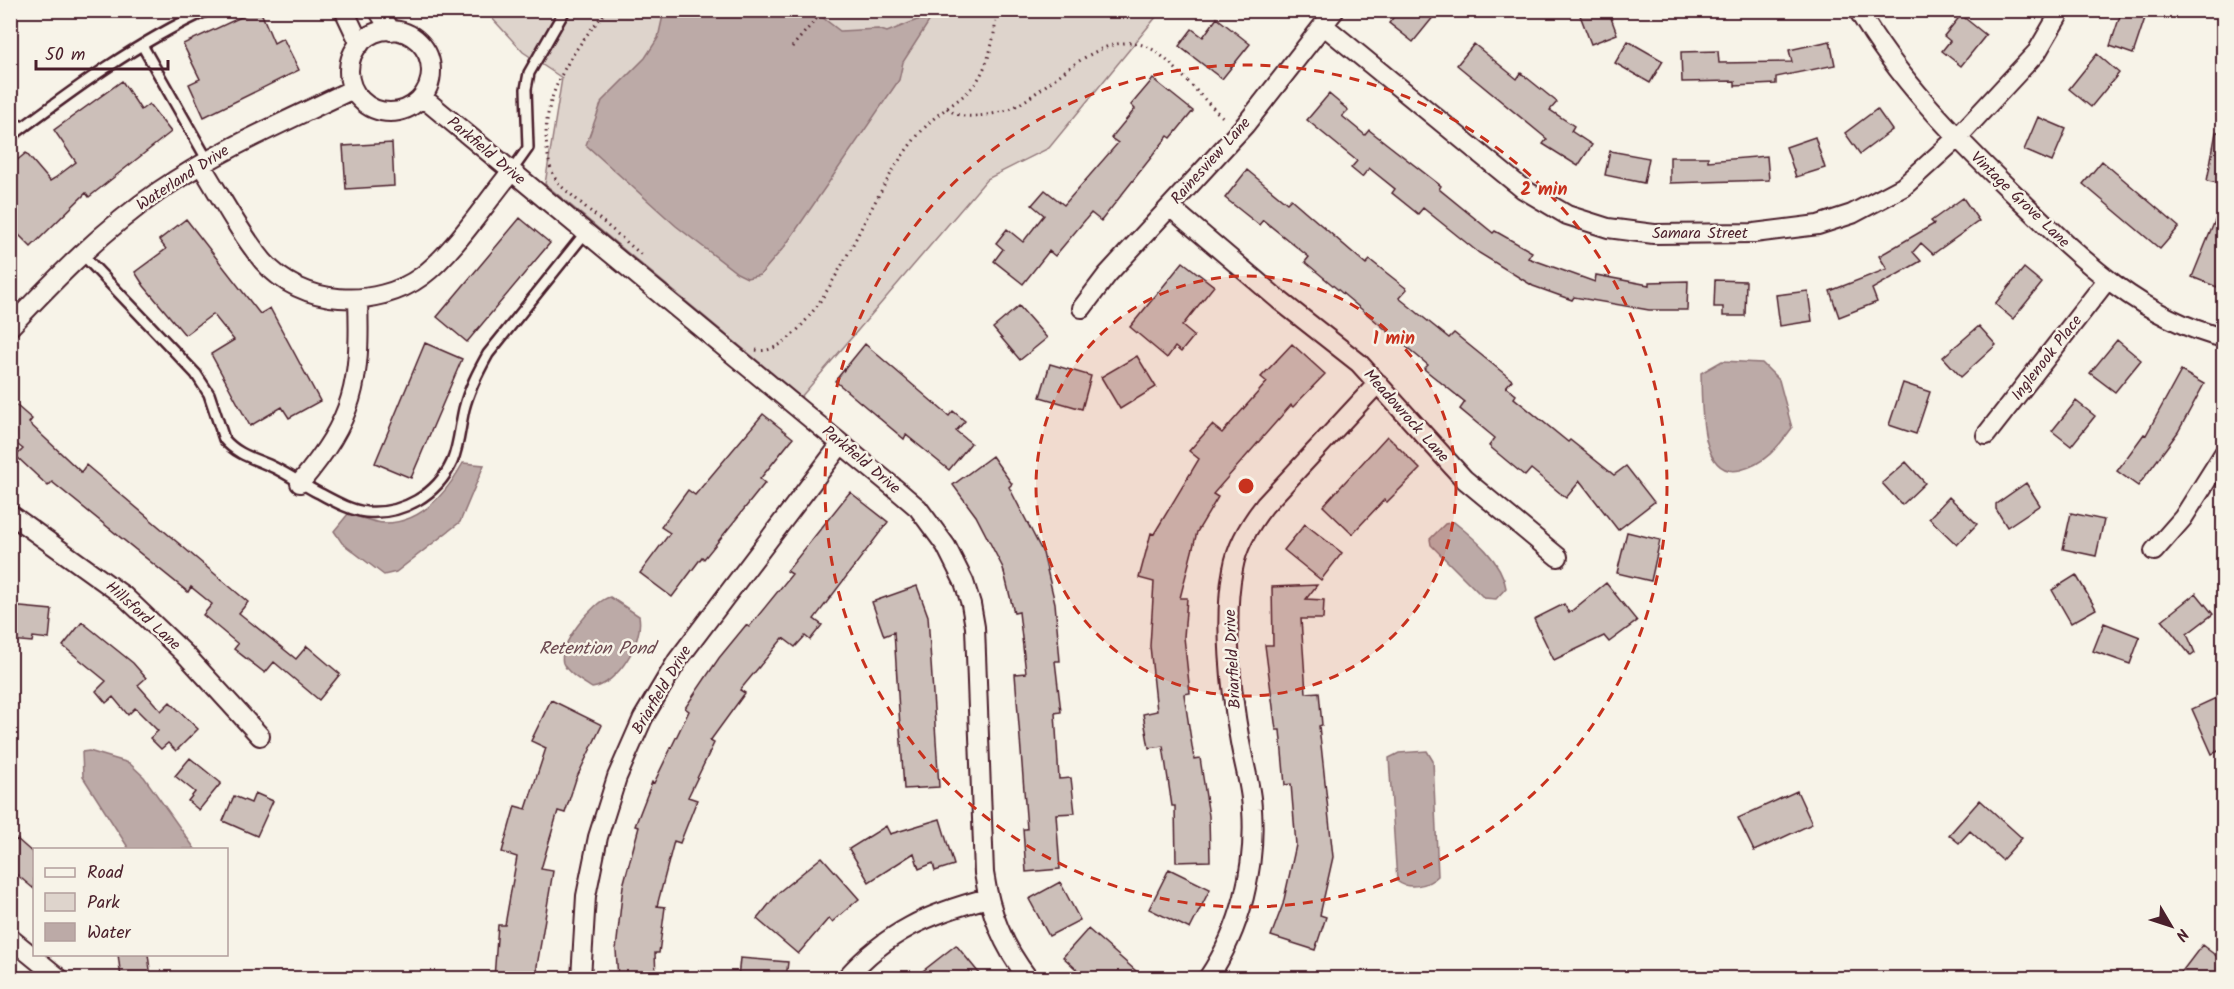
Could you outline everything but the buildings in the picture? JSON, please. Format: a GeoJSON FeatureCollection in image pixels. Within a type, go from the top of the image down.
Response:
{"type":"FeatureCollection","features":[{"type":"Feature","properties":{"kind":"street"},"geometry":{"type":"LineString","coordinates":[[344,10],[360,44]]}},
{"type":"Feature","properties":{"kind":"street"},"geometry":{"type":"LineString","coordinates":[[378,10],[391,31]]}},
{"type":"Feature","properties":{"kind":"street","name":"Rainesview Lane"},"geometry":{"type":"LineString","coordinates":[[1082,308],[1107,275],[1245,125],[1335,10]]}},
{"type":"Feature","properties":{"kind":"street","name":"Vintage Grove Lane"},"geometry":{"type":"LineString","coordinates":[[1858,10],[1891,61],[1957,138],[2074,252],[2107,280],[2165,316],[2223,338]]}},
{"type":"Feature","properties":{"kind":"street","name":"Samara Street"},"geometry":{"type":"LineString","coordinates":[[1323,25],[1523,189],[1567,215],[1608,228],[1654,234],[1754,233],[1818,225],[1852,214],[1903,187],[1957,138],[2037,52],[2058,16]]}},
{"type":"Feature","properties":{"kind":"street"},"geometry":{"type":"LineString","coordinates":[[391,31],[404,33],[424,48],[431,73],[422,97],[411,106],[398,111],[384,112],[360,99],[353,89],[350,64],[360,44],[380,32],[391,31]]}},
{"type":"Feature","properties":{"kind":"street","name":"Waterland Drive"},"geometry":{"type":"LineString","coordinates":[[10,327],[82,254],[159,191],[272,126],[353,89]]}},
{"type":"Feature","properties":{"kind":"street","name":"Parkfield Drive"},"geometry":{"type":"LineString","coordinates":[[422,97],[918,508],[946,546],[964,582],[975,627],[984,873],[988,898],[1005,944],[1028,978]]}},
{"type":"Feature","properties":{"kind":"street"},"geometry":{"type":"LineString","coordinates":[[205,163],[244,234],[273,271],[315,293],[358,300],[406,285],[426,273],[511,172]]}},
{"type":"Feature","properties":{"kind":"street","name":"Meadowrock Lane"},"geometry":{"type":"LineString","coordinates":[[1170,207],[1279,300],[1359,363],[1464,480],[1558,558]]}},
{"type":"Feature","properties":{"kind":"street","name":"Inglenook Place"},"geometry":{"type":"LineString","coordinates":[[1986,435],[2107,280]]}},
{"type":"Feature","properties":{"kind":"street"},"geometry":{"type":"LineString","coordinates":[[300,483],[328,450],[350,404],[357,362],[358,300]]}},
{"type":"Feature","properties":{"kind":"street","name":"Briarfield Drive"},"geometry":{"type":"LineString","coordinates":[[1208,978],[1225,951],[1242,906],[1248,884],[1253,832],[1251,790],[1240,744],[1231,680],[1232,570],[1242,540],[1265,505],[1378,383]]}},
{"type":"Feature","properties":{"kind":"street","name":"Briarfield Drive"},"geometry":{"type":"LineString","coordinates":[[581,978],[586,896],[598,837],[616,777],[643,718],[677,661],[841,444]]}},
{"type":"Feature","properties":{"kind":"street"},"geometry":{"type":"LineString","coordinates":[[2154,551],[2183,518],[2223,453]]}},
{"type":"Feature","properties":{"kind":"street","name":"Hillsford Lane"},"geometry":{"type":"LineString","coordinates":[[10,514],[124,596],[178,647],[260,736]]}},
{"type":"Feature","properties":{"kind":"street"},"geometry":{"type":"LineString","coordinates":[[846,978],[865,958],[906,927],[952,908],[988,898]]}},
{"type":"Feature","properties":{"kind":"street"},"geometry":{"type":"LineString","coordinates":[[10,938],[59,978]]}},
{"type":"Feature","properties":{"kind":"lane"},"geometry":{"type":"LineString","coordinates":[[10,137],[142,45],[208,10]]}},
{"type":"Feature","properties":{"kind":"lane"},"geometry":{"type":"LineString","coordinates":[[511,172],[528,148],[526,89],[529,73],[565,10]]}},
{"type":"Feature","properties":{"kind":"lane"},"geometry":{"type":"LineString","coordinates":[[142,45],[205,163]]}},
{"type":"Feature","properties":{"kind":"lane"},"geometry":{"type":"LineString","coordinates":[[10,122],[23,127]]}},
{"type":"Feature","properties":{"kind":"lane"},"geometry":{"type":"LineString","coordinates":[[82,254],[196,374],[209,394],[224,440],[229,445],[243,455],[274,468],[345,505],[365,512],[403,507],[434,489],[451,463],[465,406],[476,376],[488,354],[586,232]]}},
{"type":"Feature","properties":{"kind":"path"},"geometry":{"type":"LineString","coordinates":[[549,161],[547,119],[552,96],[571,58],[607,10]]}},
{"type":"Feature","properties":{"kind":"path"},"geometry":{"type":"LineString","coordinates":[[792,47],[824,10]]}},
{"type":"Feature","properties":{"kind":"path"},"geometry":{"type":"LineString","coordinates":[[783,344],[839,272],[882,189],[908,147],[932,120],[965,94],[980,77],[989,53],[997,10]]}},
{"type":"Feature","properties":{"kind":"path"},"geometry":{"type":"LineString","coordinates":[[947,108],[957,115],[966,117],[1004,111],[1023,102],[1102,47],[1122,43],[1148,47],[1154,51],[1225,119]]}},
{"type":"Feature","properties":{"kind":"green space"},"geometry":{"type":"Polygon","coordinates":[[[494,10],[1161,11],[1049,148],[987,179],[801,397],[545,184],[562,78],[523,52],[490,16],[494,10]]]}},
{"type":"Feature","properties":{"kind":"water"},"geometry":{"type":"Polygon","coordinates":[[[664,11],[814,11],[840,31],[878,29],[887,32],[917,20],[930,20],[903,62],[899,80],[785,246],[760,275],[747,278],[737,273],[676,226],[586,145],[602,101],[645,58],[658,38],[664,11]]]}},
{"type":"Feature","properties":{"kind":"water"},"geometry":{"type":"Polygon","coordinates":[[[1722,361],[1762,363],[1779,380],[1792,428],[1764,459],[1740,470],[1726,470],[1716,462],[1709,450],[1705,435],[1701,373],[1722,361]]]}},
{"type":"Feature","properties":{"kind":"water"},"geometry":{"type":"Polygon","coordinates":[[[463,463],[484,465],[460,522],[396,572],[384,575],[342,543],[334,531],[348,514],[385,523],[411,518],[422,512],[441,495],[463,463]]]}},
{"type":"Feature","properties":{"kind":"water"},"geometry":{"type":"Polygon","coordinates":[[[1454,522],[1486,551],[1499,569],[1506,588],[1496,599],[1484,598],[1431,545],[1430,539],[1445,524],[1454,522]]]}},
{"type":"Feature","properties":{"kind":"water","name":"Retention Pond"},"geometry":{"type":"Polygon","coordinates":[[[610,597],[639,616],[637,637],[633,649],[620,670],[602,685],[592,688],[568,670],[563,663],[563,655],[578,625],[595,606],[610,597]]]}},
{"type":"Feature","properties":{"kind":"water"},"geometry":{"type":"Polygon","coordinates":[[[89,751],[129,763],[144,777],[194,848],[128,848],[83,777],[82,752],[89,751]]]}},
{"type":"Feature","properties":{"kind":"water"},"geometry":{"type":"Polygon","coordinates":[[[1427,751],[1433,761],[1438,876],[1424,884],[1412,886],[1397,881],[1389,758],[1399,753],[1427,751]]]}}]}
